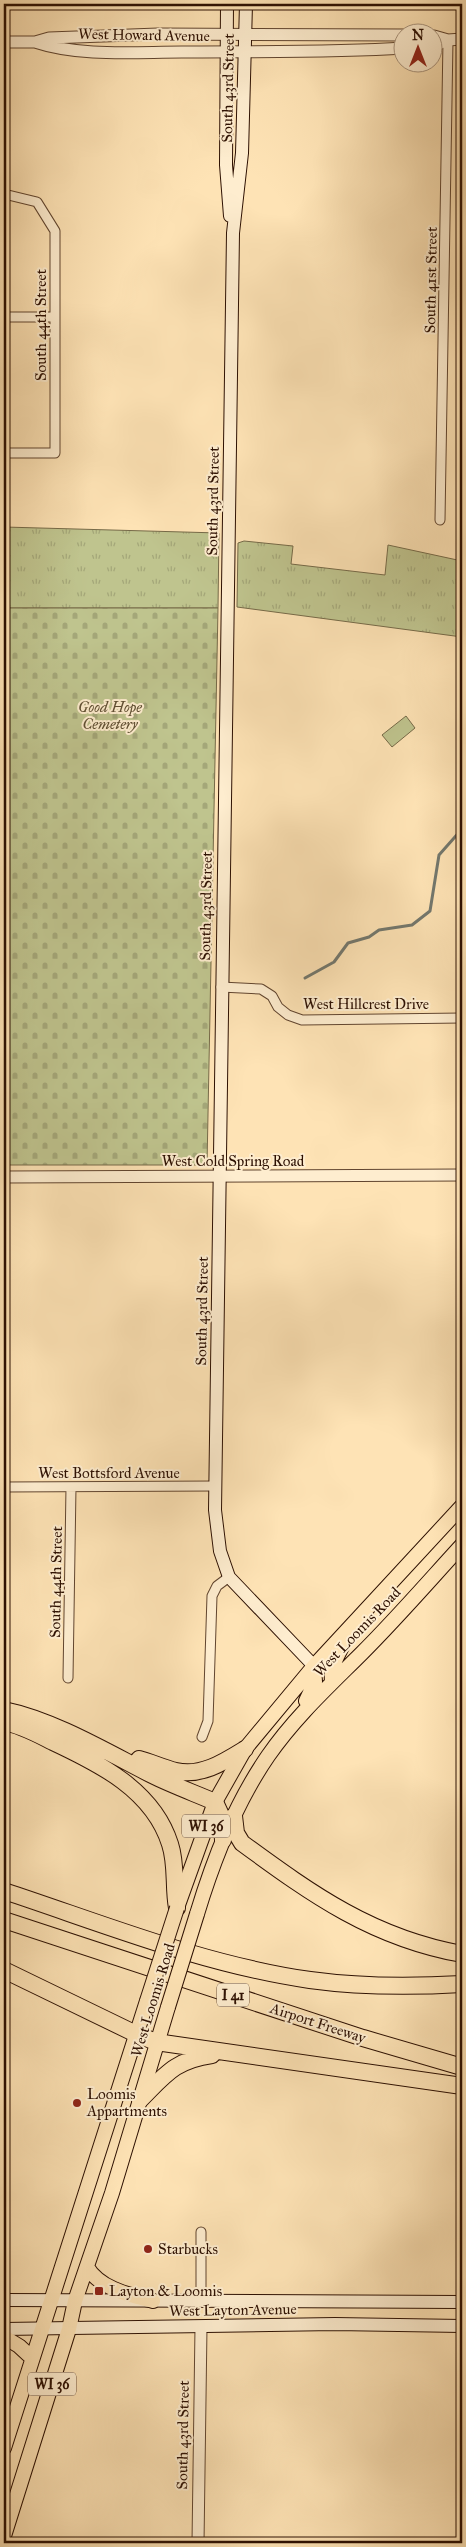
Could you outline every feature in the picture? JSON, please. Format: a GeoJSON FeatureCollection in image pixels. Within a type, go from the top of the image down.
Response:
{"type":"FeatureCollection","features":[{"type":"Feature","properties":{"kind":"highway"},"geometry":{"type":"LineString","coordinates":[[4,1710],[30,1718],[110,1752],[153,1775],[216,1802],[220,1815],[223,1840]]}},
{"type":"Feature","properties":{"kind":"highway"},"geometry":{"type":"LineString","coordinates":[[4,1722],[24,1728],[88,1758],[111,1771],[143,1798],[170,1843],[174,1868],[176,1908]]}},
{"type":"Feature","properties":{"kind":"highway"},"geometry":{"type":"LineString","coordinates":[[110,1752],[184,1772],[214,1767],[245,1749]]}},
{"type":"Feature","properties":{"kind":"highway"},"geometry":{"type":"LineString","coordinates":[[234,1816],[236,1833],[242,1843],[332,1906],[366,1924],[412,1942],[462,1954]]}},
{"type":"Feature","properties":{"kind":"highway"},"geometry":{"type":"LineString","coordinates":[[4,1881],[94,1914],[122,1930]]}},
{"type":"Feature","properties":{"kind":"highway","name":"I 41"},"geometry":{"type":"LineString","coordinates":[[4,1891],[224,1963],[310,1980],[374,1986],[462,1984]]}},
{"type":"Feature","properties":{"kind":"highway","name":"Airport Freeway"},"geometry":{"type":"LineString","coordinates":[[4,1920],[363,2038],[462,2067]]}},
{"type":"Feature","properties":{"kind":"highway"},"geometry":{"type":"LineString","coordinates":[[4,1970],[156,2042],[227,2054],[462,2086]]}},
{"type":"Feature","properties":{"kind":"highway"},"geometry":{"type":"LineString","coordinates":[[140,2100],[166,2074],[181,2063],[199,2057],[227,2054]]}},
{"type":"Feature","properties":{"kind":"main road","name":"South 43rd Street"},"geometry":{"type":"LineString","coordinates":[[228,4],[226,172],[233,234]]}},
{"type":"Feature","properties":{"kind":"main road","name":"South 43rd Street"},"geometry":{"type":"LineString","coordinates":[[246,4],[242,153],[233,234],[215,1486],[217,1531],[229,1577],[314,1666]]}},
{"type":"Feature","properties":{"kind":"main road","name":"West Loomis Road"},"geometry":{"type":"LineString","coordinates":[[4,2448],[40,2329],[176,1908],[216,1802],[245,1749],[314,1666],[462,1506]]}},
{"type":"Feature","properties":{"kind":"main road","name":"West Loomis Road"},"geometry":{"type":"LineString","coordinates":[[4,2536],[69,2329],[75,2301],[140,2100],[156,2042],[197,1914],[223,1840],[234,1816],[264,1762],[295,1722],[332,1681],[362,1653],[462,1544]]}},
{"type":"Feature","properties":{"kind":"main road"},"geometry":{"type":"LineString","coordinates":[[332,1681],[331,1674],[338,1654],[360,1616]]}},
{"type":"Feature","properties":{"kind":"main road"},"geometry":{"type":"LineString","coordinates":[[295,1722],[315,1682],[314,1666]]}},
{"type":"Feature","properties":{"kind":"main road"},"geometry":{"type":"LineString","coordinates":[[87,2267],[94,2275],[113,2289],[153,2301]]}},
{"type":"Feature","properties":{"kind":"main road","name":"West Layton Avenue"},"geometry":{"type":"LineString","coordinates":[[4,2300],[462,2302]]}},
{"type":"Feature","properties":{"kind":"main road","name":"West Layton Avenue"},"geometry":{"type":"LineString","coordinates":[[4,2329],[335,2324],[462,2326]]}},
{"type":"Feature","properties":{"kind":"main road"},"geometry":{"type":"LineString","coordinates":[[4,2337],[19,2346],[32,2358]]}},
{"type":"Feature","properties":{"kind":"street","name":"West Howard Avenue"},"geometry":{"type":"LineString","coordinates":[[4,42],[35,42],[49,38],[90,36],[227,34],[394,35]]}},
{"type":"Feature","properties":{"kind":"street"},"geometry":{"type":"LineString","coordinates":[[444,39],[448,40]]}},
{"type":"Feature","properties":{"kind":"street"},"geometry":{"type":"LineString","coordinates":[[444,42],[462,39]]}},
{"type":"Feature","properties":{"kind":"street","name":"South 41st Street"},"geometry":{"type":"LineString","coordinates":[[440,520],[448,40]]}},
{"type":"Feature","properties":{"kind":"street","name":"West Howard Avenue"},"geometry":{"type":"LineString","coordinates":[[35,42],[50,47],[90,51],[245,52],[394,48]]}},
{"type":"Feature","properties":{"kind":"street","name":"South 44th Street"},"geometry":{"type":"LineString","coordinates":[[4,194],[37,202],[55,231],[55,453],[4,453]]}},
{"type":"Feature","properties":{"kind":"street"},"geometry":{"type":"LineString","coordinates":[[4,317],[54,317]]}},
{"type":"Feature","properties":{"kind":"street","name":"West Hillcrest Drive"},"geometry":{"type":"LineString","coordinates":[[221,987],[261,988],[272,996],[278,1007],[288,1015],[302,1020],[462,1018]]}},
{"type":"Feature","properties":{"kind":"street","name":"West Cold Spring Road"},"geometry":{"type":"LineString","coordinates":[[4,1177],[220,1175],[462,1176]]}},
{"type":"Feature","properties":{"kind":"street","name":"West Bottsford Avenue"},"geometry":{"type":"LineString","coordinates":[[4,1487],[215,1486]]}},
{"type":"Feature","properties":{"kind":"street","name":"South 44th Street"},"geometry":{"type":"LineString","coordinates":[[68,1678],[71,1487]]}},
{"type":"Feature","properties":{"kind":"street"},"geometry":{"type":"LineString","coordinates":[[202,1737],[208,1721],[212,1596],[217,1586],[229,1577]]}},
{"type":"Feature","properties":{"kind":"street"},"geometry":{"type":"LineString","coordinates":[[201,2302],[202,2232]]}},
{"type":"Feature","properties":{"kind":"street","name":"South 43rd Street"},"geometry":{"type":"LineString","coordinates":[[198,2543],[201,2327]]}},
{"type":"Feature","properties":{"kind":"green space"},"geometry":{"type":"Polygon","coordinates":[[[4,527],[219,533],[218,608],[4,608],[4,527]]]}},
{"type":"Feature","properties":{"kind":"green space"},"geometry":{"type":"Polygon","coordinates":[[[244,541],[293,546],[291,564],[385,575],[388,545],[462,561],[462,637],[237,607],[238,543],[244,541]]]}},
{"type":"Feature","properties":{"kind":"green space","name":"Good Hope Cemetery"},"geometry":{"type":"Polygon","coordinates":[[[4,608],[218,608],[207,1165],[4,1165],[4,608]]]}},
{"type":"Feature","properties":{"kind":"green space"},"geometry":{"type":"Polygon","coordinates":[[[406,716],[415,728],[392,747],[382,735],[406,716]]]}},
{"type":"Feature","properties":{"kind":"waterway"},"geometry":{"type":"LineString","coordinates":[[305,978],[334,962],[348,943],[369,937],[379,930],[412,925],[430,911],[439,855],[462,829]]}},
{"type":"Feature","properties":{"kind":"place","name":"Loomis Appartments"},"geometry":{"type":"Point","coordinates":[77,2103]}},
{"type":"Feature","properties":{"kind":"place","name":"Starbucks"},"geometry":{"type":"Point","coordinates":[148,2249]}},
{"type":"Feature","properties":{"kind":"place","name":"Layton & Loomis"},"geometry":{"type":"Point","coordinates":[99,2291]}}]}
